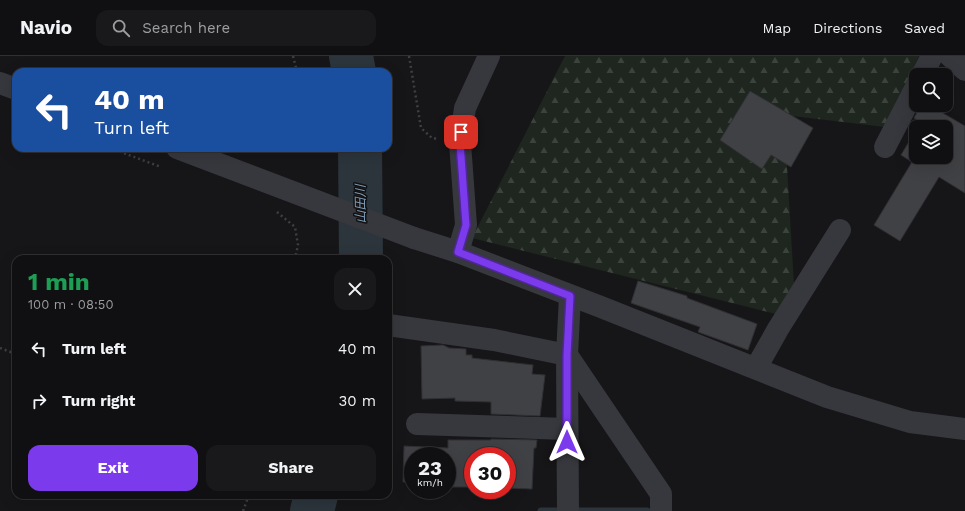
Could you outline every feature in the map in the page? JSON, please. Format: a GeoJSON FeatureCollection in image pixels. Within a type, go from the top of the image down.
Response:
{"type":"FeatureCollection","features":[{"type":"Feature","properties":{"kind":"street"},"geometry":{"type":"LineString","coordinates":[[458,252],[466,225],[460,143],[465,108],[489,56]]}},
{"type":"Feature","properties":{"kind":"street"},"geometry":{"type":"LineString","coordinates":[[926,68],[932,56]]}},
{"type":"Feature","properties":{"kind":"street"},"geometry":{"type":"LineString","coordinates":[[950,56],[965,70]]}},
{"type":"Feature","properties":{"kind":"street"},"geometry":{"type":"LineString","coordinates":[[0,83],[12,88]]}},
{"type":"Feature","properties":{"kind":"street"},"geometry":{"type":"LineString","coordinates":[[885,147],[909,101]]}},
{"type":"Feature","properties":{"kind":"street"},"geometry":{"type":"LineString","coordinates":[[188,152],[414,238],[458,252],[827,397],[910,422],[965,430]]}},
{"type":"Feature","properties":{"kind":"street"},"geometry":{"type":"LineString","coordinates":[[756,368],[778,329],[840,230]]}},
{"type":"Feature","properties":{"kind":"street"},"geometry":{"type":"LineString","coordinates":[[568,504],[567,355],[570,296]]}},
{"type":"Feature","properties":{"kind":"street"},"geometry":{"type":"LineString","coordinates":[[398,327],[494,340],[567,355],[661,494],[661,505]]}},
{"type":"Feature","properties":{"kind":"street"},"geometry":{"type":"LineString","coordinates":[[417,424],[567,428]]}},
{"type":"Feature","properties":{"kind":"path"},"geometry":{"type":"LineString","coordinates":[[293,56],[296,68]]}},
{"type":"Feature","properties":{"kind":"path"},"geometry":{"type":"LineString","coordinates":[[409,56],[421,128],[432,138],[460,143]]}},
{"type":"Feature","properties":{"kind":"path"},"geometry":{"type":"LineString","coordinates":[[121,152],[169,170]]}},
{"type":"Feature","properties":{"kind":"path"},"geometry":{"type":"LineString","coordinates":[[271,208],[295,227],[298,245],[296,255]]}},
{"type":"Feature","properties":{"kind":"path"},"geometry":{"type":"LineString","coordinates":[[0,348],[12,352]]}},
{"type":"Feature","properties":{"kind":"path"},"geometry":{"type":"LineString","coordinates":[[243,511],[248,499]]}},
{"type":"Feature","properties":{"kind":"green space"},"geometry":{"type":"Polygon","coordinates":[[[565,56],[919,56],[913,68],[909,68],[909,77],[885,127],[784,115],[796,319],[472,238],[565,56]]]}},
{"type":"Feature","properties":{"kind":"building"},"geometry":{"type":"Polygon","coordinates":[[[750,91],[813,128],[791,167],[771,155],[762,169],[720,140],[750,91]]]}},
{"type":"Feature","properties":{"kind":"building"},"geometry":{"type":"Polygon","coordinates":[[[917,112],[941,112],[965,126],[965,193],[939,177],[900,241],[874,225],[911,164],[953,164],[953,120],[918,120],[914,118],[917,112]]]}},
{"type":"Feature","properties":{"kind":"building"},"geometry":{"type":"Polygon","coordinates":[[[909,142],[909,160],[901,155],[909,142]]]}},
{"type":"Feature","properties":{"kind":"building"},"geometry":{"type":"Polygon","coordinates":[[[638,281],[687,296],[687,298],[757,324],[748,350],[698,332],[700,327],[631,303],[638,281]]]}},
{"type":"Feature","properties":{"kind":"building"},"geometry":{"type":"Polygon","coordinates":[[[443,345],[449,348],[466,349],[466,355],[472,355],[472,358],[533,365],[532,374],[545,375],[540,416],[491,414],[491,402],[455,401],[455,398],[422,399],[421,346],[443,345]]]}},
{"type":"Feature","properties":{"kind":"building"},"geometry":{"type":"Polygon","coordinates":[[[448,440],[537,440],[536,448],[534,448],[532,489],[516,488],[516,447],[464,447],[464,487],[456,487],[456,447],[448,447],[448,440]]]}},
{"type":"Feature","properties":{"kind":"building"},"geometry":{"type":"Polygon","coordinates":[[[404,446],[426,447],[404,447],[403,482],[404,446]]]}},
{"type":"Feature","properties":{"kind":"waterway","name":"山田川"},"geometry":{"type":"LineString","coordinates":[[351,56],[353,68]]}},
{"type":"Feature","properties":{"kind":"waterway","name":"山田川"},"geometry":{"type":"LineString","coordinates":[[360,152],[361,255]]}},
{"type":"Feature","properties":{"kind":"waterway","name":"山田川"},"geometry":{"type":"LineString","coordinates":[[312,511],[315,499]]}},
{"type":"Feature","properties":{"kind":"waterway"},"geometry":{"type":"LineString","coordinates":[[541,511],[647,511]]}},
{"type":"Feature","properties":{"kind":"route"},"geometry":{"type":"LineString","coordinates":[[461,132],[460,143],[466,225],[458,252],[570,296],[567,355],[567,442]]}}]}
